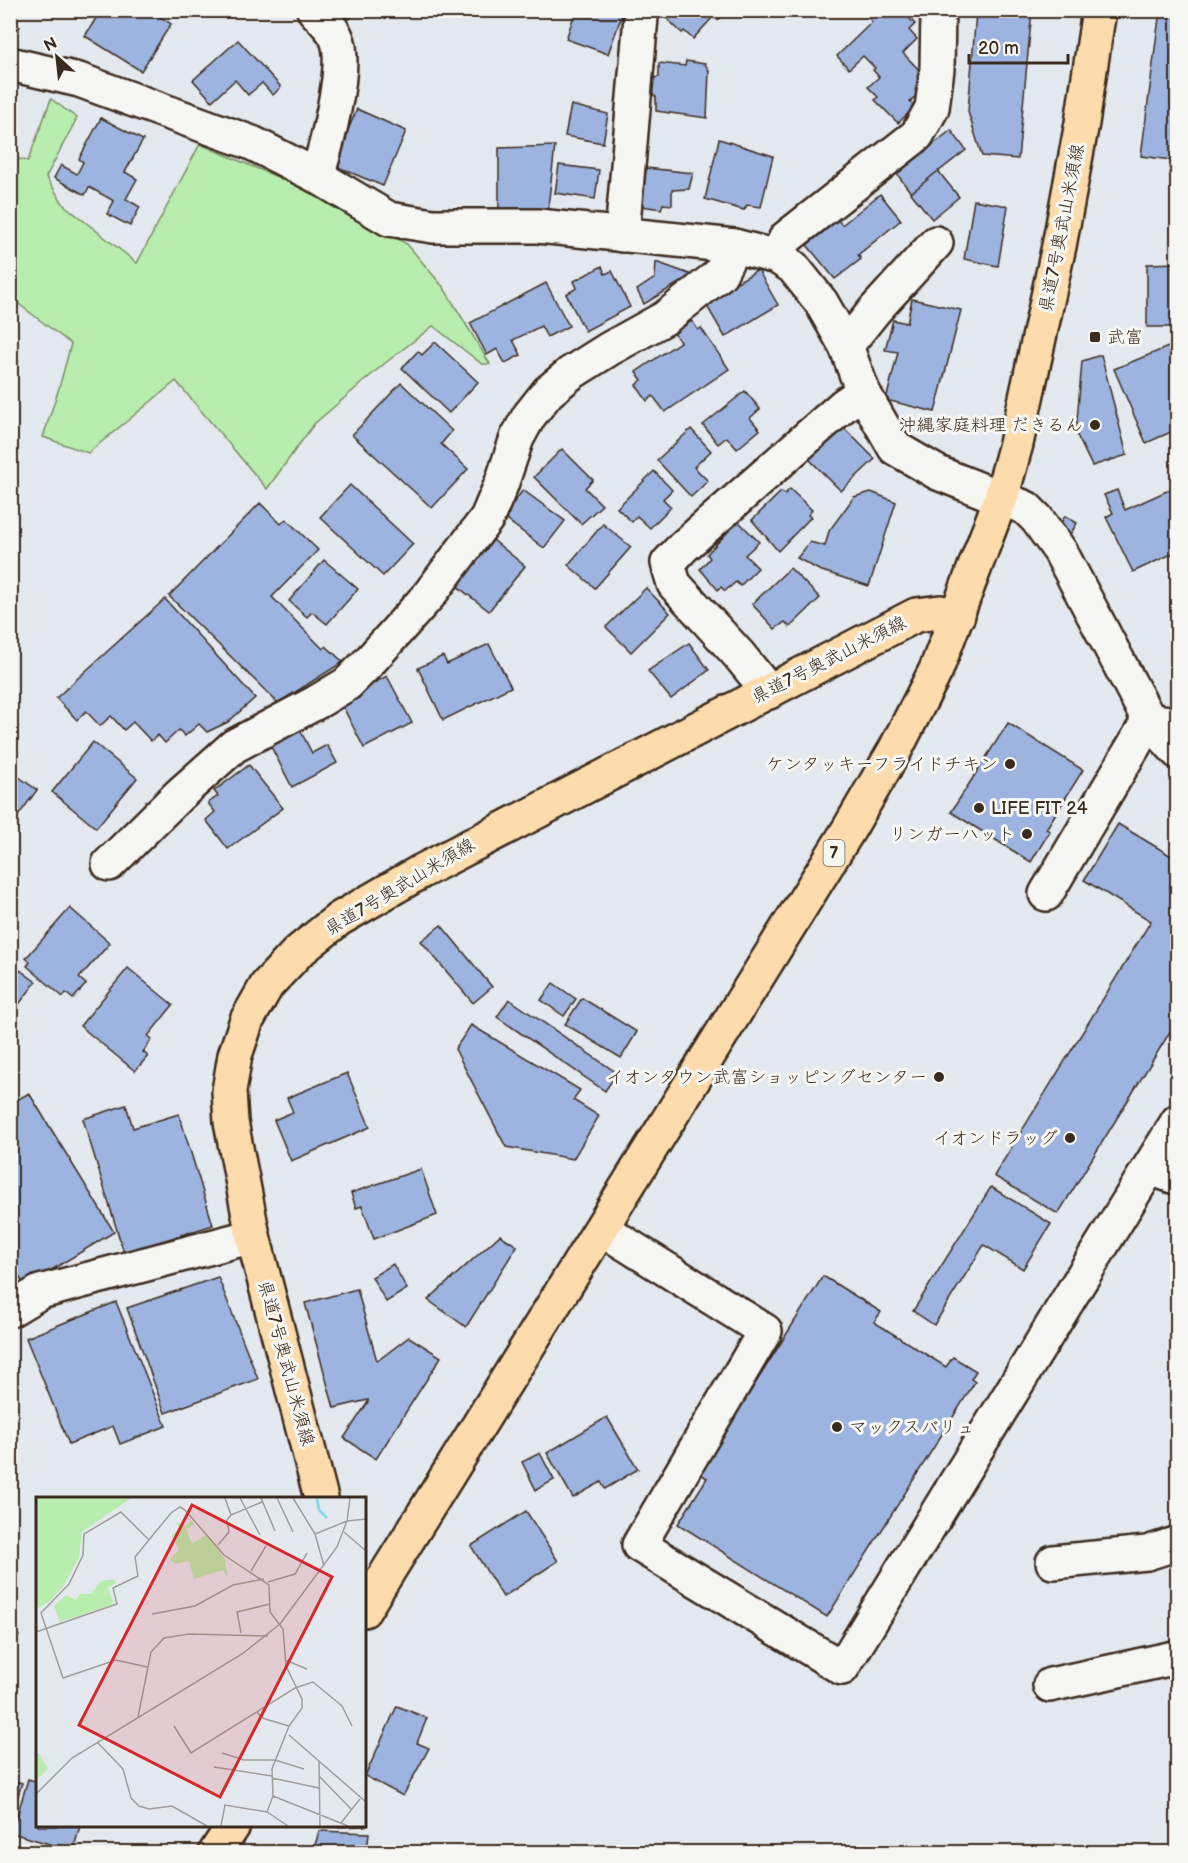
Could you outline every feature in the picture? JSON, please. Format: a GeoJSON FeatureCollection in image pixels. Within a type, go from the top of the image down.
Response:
{"type":"FeatureCollection","features":[{"type":"Feature","properties":{"kind":"main road","name":"県道7号奥武山米須線"},"geometry":{"type":"LineString","coordinates":[[366,1606],[602,1229],[878,780],[936,670],[1001,498],[1016,444],[1059,246],[1082,123],[1099,10]]}},
{"type":"Feature","properties":{"kind":"main road","name":"県道7号奥武山米須線"},"geometry":{"type":"LineString","coordinates":[[321,1497],[253,1236],[231,1122],[231,1082],[235,1055],[247,1020],[267,985],[298,952],[339,919],[422,871],[916,615],[939,612],[958,615]]}},
{"type":"Feature","properties":{"kind":"main road"},"geometry":{"type":"LineString","coordinates":[[216,1852],[231,1827]]}},
{"type":"Feature","properties":{"kind":"street"},"geometry":{"type":"LineString","coordinates":[[314,10],[337,38],[341,54],[328,143],[316,176]]}},
{"type":"Feature","properties":{"kind":"street"},"geometry":{"type":"LineString","coordinates":[[777,257],[786,238],[917,135],[932,108],[937,69],[938,10]]}},
{"type":"Feature","properties":{"kind":"street"},"geometry":{"type":"LineString","coordinates":[[622,235],[642,17]]}},
{"type":"Feature","properties":{"kind":"street"},"geometry":{"type":"LineString","coordinates":[[10,64],[80,80],[252,143],[316,176],[389,219],[433,226],[538,226],[734,246],[777,257],[794,267],[822,302],[846,346],[863,393],[896,448],[938,473],[1026,508],[1060,551],[1163,722],[1178,752]]}},
{"type":"Feature","properties":{"kind":"street"},"geometry":{"type":"LineString","coordinates":[[846,346],[874,310],[936,243]]}},
{"type":"Feature","properties":{"kind":"street"},"geometry":{"type":"LineString","coordinates":[[109,864],[179,795],[234,747],[347,684],[429,595],[487,518],[517,438],[529,416],[548,392],[571,373],[665,318],[720,274],[734,246]]}},
{"type":"Feature","properties":{"kind":"street"},"geometry":{"type":"LineString","coordinates":[[769,692],[674,584],[668,563],[683,547],[835,413],[863,393]]}},
{"type":"Feature","properties":{"kind":"street"},"geometry":{"type":"LineString","coordinates":[[1046,894],[1163,722]]}},
{"type":"Feature","properties":{"kind":"street"},"geometry":{"type":"LineString","coordinates":[[602,1229],[765,1331],[639,1545],[842,1668],[1164,1173],[1178,1121]]}},
{"type":"Feature","properties":{"kind":"street"},"geometry":{"type":"LineString","coordinates":[[10,1310],[40,1292],[253,1236]]}},
{"type":"Feature","properties":{"kind":"street"},"geometry":{"type":"LineString","coordinates":[[1053,1562],[1147,1553],[1178,1543]]}},
{"type":"Feature","properties":{"kind":"street"},"geometry":{"type":"LineString","coordinates":[[1050,1685],[1178,1657]]}},
{"type":"Feature","properties":{"kind":"green space"},"geometry":{"type":"Polygon","coordinates":[[[51,99],[77,118],[46,177],[64,205],[137,263],[200,144],[303,188],[407,244],[444,288],[490,364],[482,364],[433,326],[384,364],[314,424],[267,489],[176,381],[88,453],[43,437],[71,344],[11,298],[10,157],[28,161],[51,99]]]}},
{"type":"Feature","properties":{"kind":"building"},"geometry":{"type":"Polygon","coordinates":[[[101,10],[131,10],[139,15],[142,10],[150,10],[171,24],[141,71],[85,36],[101,10]]]}},
{"type":"Feature","properties":{"kind":"building"},"geometry":{"type":"Polygon","coordinates":[[[344,10],[355,10],[350,19],[341,14],[344,10]]]}},
{"type":"Feature","properties":{"kind":"building"},"geometry":{"type":"Polygon","coordinates":[[[576,10],[612,10],[622,15],[608,54],[566,39],[576,10]]]}},
{"type":"Feature","properties":{"kind":"building"},"geometry":{"type":"Polygon","coordinates":[[[652,10],[727,10],[718,20],[713,17],[693,39],[684,31],[682,33],[662,14],[659,17],[652,10]]]}},
{"type":"Feature","properties":{"kind":"building"},"geometry":{"type":"Polygon","coordinates":[[[861,10],[901,10],[915,24],[909,30],[917,39],[903,53],[921,72],[917,76],[926,86],[910,102],[915,107],[898,123],[875,100],[878,97],[868,87],[879,77],[873,70],[875,68],[863,56],[849,69],[837,56],[872,22],[861,10]]]}},
{"type":"Feature","properties":{"kind":"building"},"geometry":{"type":"Polygon","coordinates":[[[999,10],[1032,10],[1018,159],[982,156],[968,112],[976,12],[999,13],[999,10]]]}},
{"type":"Feature","properties":{"kind":"building"},"geometry":{"type":"Polygon","coordinates":[[[1160,10],[1178,10],[1178,161],[1141,156],[1160,10]]]}},
{"type":"Feature","properties":{"kind":"building"},"geometry":{"type":"Polygon","coordinates":[[[10,21],[20,27],[10,41],[10,21]]]}},
{"type":"Feature","properties":{"kind":"building"},"geometry":{"type":"Polygon","coordinates":[[[238,40],[281,87],[273,95],[262,83],[248,95],[235,80],[212,101],[193,80],[238,40]]]}},
{"type":"Feature","properties":{"kind":"building"},"geometry":{"type":"Polygon","coordinates":[[[686,61],[705,64],[709,71],[707,118],[656,111],[656,97],[652,94],[654,78],[659,77],[659,63],[685,66],[686,61]]]}},
{"type":"Feature","properties":{"kind":"building"},"geometry":{"type":"Polygon","coordinates":[[[571,105],[608,114],[603,143],[565,136],[571,105]]]}},
{"type":"Feature","properties":{"kind":"building"},"geometry":{"type":"Polygon","coordinates":[[[357,109],[406,131],[383,186],[333,165],[357,109]]]}},
{"type":"Feature","properties":{"kind":"building"},"geometry":{"type":"Polygon","coordinates":[[[101,118],[143,140],[125,172],[137,179],[126,199],[140,207],[130,226],[107,214],[114,201],[89,187],[85,195],[54,178],[61,165],[77,174],[83,162],[79,159],[101,118]]]}},
{"type":"Feature","properties":{"kind":"building"},"geometry":{"type":"Polygon","coordinates":[[[951,130],[966,150],[911,193],[897,174],[951,130]]]}},
{"type":"Feature","properties":{"kind":"building"},"geometry":{"type":"Polygon","coordinates":[[[719,139],[773,156],[761,207],[747,205],[744,210],[705,199],[719,139]]]}},
{"type":"Feature","properties":{"kind":"building"},"geometry":{"type":"Polygon","coordinates":[[[555,146],[547,216],[499,215],[499,148],[555,146]]]}},
{"type":"Feature","properties":{"kind":"building"},"geometry":{"type":"Polygon","coordinates":[[[559,165],[599,170],[595,199],[555,193],[559,165]]]}},
{"type":"Feature","properties":{"kind":"building"},"geometry":{"type":"Polygon","coordinates":[[[646,168],[693,173],[689,189],[672,190],[672,205],[663,204],[661,209],[642,206],[646,168]]]}},
{"type":"Feature","properties":{"kind":"building"},"geometry":{"type":"Polygon","coordinates":[[[938,171],[959,197],[932,219],[911,193],[938,171]]]}},
{"type":"Feature","properties":{"kind":"building"},"geometry":{"type":"Polygon","coordinates":[[[880,194],[901,220],[858,255],[861,259],[835,279],[807,245],[838,220],[842,225],[880,194]]]}},
{"type":"Feature","properties":{"kind":"building"},"geometry":{"type":"Polygon","coordinates":[[[974,200],[1008,206],[998,266],[964,259],[974,200]]]}},
{"type":"Feature","properties":{"kind":"building"},"geometry":{"type":"Polygon","coordinates":[[[656,262],[692,275],[644,304],[637,290],[655,278],[656,262]]]}},
{"type":"Feature","properties":{"kind":"building"},"geometry":{"type":"Polygon","coordinates":[[[1178,263],[1178,327],[1147,327],[1147,264],[1178,263]]]}},
{"type":"Feature","properties":{"kind":"building"},"geometry":{"type":"Polygon","coordinates":[[[602,266],[605,274],[612,271],[630,307],[585,331],[566,294],[577,288],[574,281],[602,266]]]}},
{"type":"Feature","properties":{"kind":"building"},"geometry":{"type":"Polygon","coordinates":[[[758,270],[778,305],[725,337],[704,301],[758,270]]]}},
{"type":"Feature","properties":{"kind":"building"},"geometry":{"type":"Polygon","coordinates":[[[546,283],[569,326],[547,337],[541,326],[513,340],[521,355],[505,363],[497,349],[487,355],[470,323],[546,283]]]}},
{"type":"Feature","properties":{"kind":"building"},"geometry":{"type":"Polygon","coordinates":[[[912,299],[961,310],[935,412],[886,400],[898,352],[885,350],[893,320],[907,323],[912,299]]]}},
{"type":"Feature","properties":{"kind":"building"},"geometry":{"type":"Polygon","coordinates":[[[692,321],[698,330],[701,328],[729,369],[665,412],[653,396],[647,401],[636,385],[642,380],[636,372],[680,342],[674,333],[692,321]]]}},
{"type":"Feature","properties":{"kind":"building"},"geometry":{"type":"Polygon","coordinates":[[[435,342],[478,382],[449,413],[402,368],[418,351],[422,355],[435,342]]]}},
{"type":"Feature","properties":{"kind":"building"},"geometry":{"type":"Polygon","coordinates":[[[1178,343],[1178,429],[1146,443],[1114,369],[1178,343]]]}},
{"type":"Feature","properties":{"kind":"building"},"geometry":{"type":"Polygon","coordinates":[[[1101,355],[1127,455],[1092,466],[1076,433],[1082,361],[1101,355]]]}},
{"type":"Feature","properties":{"kind":"building"},"geometry":{"type":"Polygon","coordinates":[[[401,383],[452,431],[441,444],[468,469],[432,508],[352,435],[401,383]]]}},
{"type":"Feature","properties":{"kind":"building"},"geometry":{"type":"Polygon","coordinates":[[[745,391],[760,409],[750,418],[760,430],[737,449],[727,437],[718,444],[703,425],[745,391]]]}},
{"type":"Feature","properties":{"kind":"building"},"geometry":{"type":"Polygon","coordinates":[[[843,427],[875,459],[841,491],[808,458],[843,427]]]}},
{"type":"Feature","properties":{"kind":"building"},"geometry":{"type":"Polygon","coordinates":[[[691,429],[711,451],[694,467],[708,481],[691,497],[657,460],[691,429]]]}},
{"type":"Feature","properties":{"kind":"building"},"geometry":{"type":"Polygon","coordinates":[[[562,449],[593,480],[585,488],[602,505],[581,524],[534,477],[562,449]]]}},
{"type":"Feature","properties":{"kind":"building"},"geometry":{"type":"Polygon","coordinates":[[[654,471],[672,490],[663,499],[671,507],[650,528],[637,516],[632,522],[617,508],[654,471]]]}},
{"type":"Feature","properties":{"kind":"building"},"geometry":{"type":"Polygon","coordinates":[[[350,485],[413,544],[383,576],[320,517],[350,485]]]}},
{"type":"Feature","properties":{"kind":"building"},"geometry":{"type":"Polygon","coordinates":[[[1178,486],[1178,551],[1133,572],[1106,517],[1113,513],[1104,495],[1117,490],[1125,510],[1178,486]]]}},
{"type":"Feature","properties":{"kind":"building"},"geometry":{"type":"Polygon","coordinates":[[[790,489],[812,510],[808,515],[811,517],[778,551],[752,520],[781,492],[785,494],[790,489]]]}},
{"type":"Feature","properties":{"kind":"building"},"geometry":{"type":"Polygon","coordinates":[[[523,490],[565,521],[544,548],[503,517],[523,490]]]}},
{"type":"Feature","properties":{"kind":"building"},"geometry":{"type":"Polygon","coordinates":[[[871,492],[896,502],[869,586],[819,570],[797,558],[810,542],[825,546],[829,531],[854,497],[871,492]]]}},
{"type":"Feature","properties":{"kind":"building"},"geometry":{"type":"Polygon","coordinates":[[[260,503],[281,524],[286,519],[318,550],[272,597],[323,649],[326,646],[343,662],[278,703],[169,596],[260,503]]]}},
{"type":"Feature","properties":{"kind":"building"},"geometry":{"type":"Polygon","coordinates":[[[1065,516],[1077,523],[1068,538],[1056,532],[1065,516]]]}},
{"type":"Feature","properties":{"kind":"building"},"geometry":{"type":"Polygon","coordinates":[[[738,521],[759,542],[745,555],[758,568],[740,586],[736,582],[725,591],[721,587],[718,590],[700,569],[710,558],[707,554],[738,521]]]}},
{"type":"Feature","properties":{"kind":"building"},"geometry":{"type":"Polygon","coordinates":[[[603,524],[631,547],[595,588],[568,565],[603,524]]]}},
{"type":"Feature","properties":{"kind":"building"},"geometry":{"type":"Polygon","coordinates":[[[493,540],[525,566],[489,611],[457,586],[493,540]]]}},
{"type":"Feature","properties":{"kind":"building"},"geometry":{"type":"Polygon","coordinates":[[[324,560],[358,589],[327,624],[312,612],[307,617],[289,601],[324,560]]]}},
{"type":"Feature","properties":{"kind":"building"},"geometry":{"type":"Polygon","coordinates":[[[790,568],[820,598],[790,627],[785,622],[775,629],[752,604],[790,568]]]}},
{"type":"Feature","properties":{"kind":"building"},"geometry":{"type":"Polygon","coordinates":[[[646,588],[670,613],[631,652],[606,627],[646,588]]]}},
{"type":"Feature","properties":{"kind":"building"},"geometry":{"type":"Polygon","coordinates":[[[165,599],[255,698],[228,722],[207,732],[199,724],[185,736],[179,730],[165,743],[158,735],[151,741],[133,722],[124,730],[111,716],[100,726],[86,711],[77,720],[56,698],[165,599]]]}},
{"type":"Feature","properties":{"kind":"building"},"geometry":{"type":"Polygon","coordinates":[[[689,643],[709,670],[671,699],[648,671],[689,643]]]}},
{"type":"Feature","properties":{"kind":"building"},"geometry":{"type":"Polygon","coordinates":[[[489,644],[511,687],[443,720],[418,668],[443,656],[447,664],[489,644]]]}},
{"type":"Feature","properties":{"kind":"building"},"geometry":{"type":"Polygon","coordinates":[[[387,676],[412,723],[364,748],[340,701],[387,676]]]}},
{"type":"Feature","properties":{"kind":"building"},"geometry":{"type":"Polygon","coordinates":[[[1008,723],[1083,770],[1046,829],[1050,831],[1031,862],[951,812],[1008,723]]]}},
{"type":"Feature","properties":{"kind":"building"},"geometry":{"type":"Polygon","coordinates":[[[298,726],[312,753],[327,745],[337,763],[292,787],[268,741],[298,726]]]}},
{"type":"Feature","properties":{"kind":"building"},"geometry":{"type":"Polygon","coordinates":[[[93,742],[137,778],[96,828],[52,792],[93,742]]]}},
{"type":"Feature","properties":{"kind":"building"},"geometry":{"type":"Polygon","coordinates":[[[249,765],[283,808],[228,849],[206,820],[215,812],[208,803],[218,796],[214,791],[249,765]]]}},
{"type":"Feature","properties":{"kind":"building"},"geometry":{"type":"Polygon","coordinates":[[[12,772],[37,790],[10,827],[10,775],[12,772]]]}},
{"type":"Feature","properties":{"kind":"building"},"geometry":{"type":"Polygon","coordinates":[[[1118,824],[1178,860],[1178,1019],[1058,1214],[994,1176],[1151,921],[1084,880],[1118,824]]]}},
{"type":"Feature","properties":{"kind":"building"},"geometry":{"type":"Polygon","coordinates":[[[70,908],[110,943],[79,978],[86,984],[73,999],[66,993],[63,997],[27,966],[30,962],[26,958],[70,908]]]}},
{"type":"Feature","properties":{"kind":"building"},"geometry":{"type":"Polygon","coordinates":[[[441,925],[492,987],[473,1003],[421,941],[441,925]]]}},
{"type":"Feature","properties":{"kind":"building"},"geometry":{"type":"Polygon","coordinates":[[[128,968],[173,1005],[148,1036],[152,1039],[143,1052],[148,1056],[135,1071],[80,1026],[128,968]]]}},
{"type":"Feature","properties":{"kind":"building"},"geometry":{"type":"Polygon","coordinates":[[[20,970],[36,982],[10,1016],[10,981],[20,970]]]}},
{"type":"Feature","properties":{"kind":"building"},"geometry":{"type":"Polygon","coordinates":[[[553,983],[576,999],[564,1016],[541,1000],[553,983]]]}},
{"type":"Feature","properties":{"kind":"building"},"geometry":{"type":"Polygon","coordinates":[[[582,998],[637,1032],[621,1058],[565,1024],[582,998]]]}},
{"type":"Feature","properties":{"kind":"building"},"geometry":{"type":"Polygon","coordinates":[[[509,999],[617,1073],[605,1091],[497,1017],[509,999]]]}},
{"type":"Feature","properties":{"kind":"building"},"geometry":{"type":"Polygon","coordinates":[[[471,1025],[580,1090],[573,1100],[599,1116],[573,1159],[506,1147],[455,1049],[471,1025]]]}},
{"type":"Feature","properties":{"kind":"building"},"geometry":{"type":"Polygon","coordinates":[[[347,1073],[370,1127],[291,1161],[274,1120],[293,1112],[287,1098],[347,1073]]]}},
{"type":"Feature","properties":{"kind":"building"},"geometry":{"type":"Polygon","coordinates":[[[29,1093],[114,1232],[25,1286],[10,1262],[10,1104],[29,1093]]]}},
{"type":"Feature","properties":{"kind":"building"},"geometry":{"type":"Polygon","coordinates":[[[126,1105],[133,1128],[179,1114],[213,1225],[124,1253],[83,1119],[126,1105]]]}},
{"type":"Feature","properties":{"kind":"building"},"geometry":{"type":"Polygon","coordinates":[[[421,1169],[437,1215],[374,1239],[362,1206],[356,1208],[351,1193],[421,1169]]]}},
{"type":"Feature","properties":{"kind":"building"},"geometry":{"type":"Polygon","coordinates":[[[991,1187],[1051,1224],[1023,1269],[984,1245],[934,1325],[913,1311],[991,1187]]]}},
{"type":"Feature","properties":{"kind":"building"},"geometry":{"type":"Polygon","coordinates":[[[500,1235],[517,1246],[466,1327],[428,1300],[500,1235]]]}},
{"type":"Feature","properties":{"kind":"building"},"geometry":{"type":"Polygon","coordinates":[[[393,1264],[407,1289],[386,1302],[372,1277],[393,1264]]]}},
{"type":"Feature","properties":{"kind":"building"},"geometry":{"type":"Polygon","coordinates":[[[10,1270],[18,1278],[10,1286],[10,1270]]]}},
{"type":"Feature","properties":{"kind":"building","name":"マックスバリュ"},"geometry":{"type":"Polygon","coordinates":[[[823,1276],[881,1312],[874,1322],[946,1367],[953,1357],[976,1371],[971,1379],[975,1382],[827,1617],[678,1524],[707,1478],[699,1473],[823,1276]]]}},
{"type":"Feature","properties":{"kind":"building"},"geometry":{"type":"Polygon","coordinates":[[[218,1277],[258,1379],[165,1413],[127,1308],[218,1277]]]}},
{"type":"Feature","properties":{"kind":"building"},"geometry":{"type":"Polygon","coordinates":[[[357,1289],[377,1361],[409,1337],[441,1357],[376,1459],[344,1438],[368,1400],[334,1408],[305,1303],[357,1289]]]}},
{"type":"Feature","properties":{"kind":"building"},"geometry":{"type":"Polygon","coordinates":[[[116,1302],[166,1426],[120,1444],[113,1426],[69,1444],[26,1338],[116,1302]]]}},
{"type":"Feature","properties":{"kind":"building"},"geometry":{"type":"Polygon","coordinates":[[[607,1417],[638,1469],[605,1489],[601,1482],[573,1498],[547,1453],[607,1417]]]}},
{"type":"Feature","properties":{"kind":"building"},"geometry":{"type":"Polygon","coordinates":[[[540,1453],[554,1480],[536,1490],[522,1462],[540,1453]]]}},
{"type":"Feature","properties":{"kind":"building"},"geometry":{"type":"Polygon","coordinates":[[[526,1511],[558,1561],[503,1597],[471,1546],[526,1511]]]}},
{"type":"Feature","properties":{"kind":"building"},"geometry":{"type":"Polygon","coordinates":[[[10,1630],[19,1636],[10,1647],[10,1630]]]}},
{"type":"Feature","properties":{"kind":"building"},"geometry":{"type":"Polygon","coordinates":[[[397,1706],[427,1718],[417,1743],[429,1748],[403,1796],[366,1777],[397,1706]]]}},
{"type":"Feature","properties":{"kind":"building"},"geometry":{"type":"Polygon","coordinates":[[[10,1779],[22,1783],[10,1821],[10,1779]]]}},
{"type":"Feature","properties":{"kind":"building"},"geometry":{"type":"Polygon","coordinates":[[[28,1779],[36,1781],[36,1827],[80,1827],[73,1851],[12,1833],[28,1779]]]}},
{"type":"Feature","properties":{"kind":"building"},"geometry":{"type":"Polygon","coordinates":[[[319,1831],[369,1833],[367,1852],[313,1852],[319,1831]]]}},
{"type":"Feature","properties":{"kind":"place","name":"武富"},"geometry":{"type":"Point","coordinates":[1095,337]}},
{"type":"Feature","properties":{"kind":"place","name":"沖縄家庭料理 だきるん"},"geometry":{"type":"Point","coordinates":[1095,425]}},
{"type":"Feature","properties":{"kind":"place","name":"ケンタッキーフライドチキン"},"geometry":{"type":"Point","coordinates":[1010,764]}},
{"type":"Feature","properties":{"kind":"place","name":"LIFE FIT 24"},"geometry":{"type":"Point","coordinates":[979,808]}},
{"type":"Feature","properties":{"kind":"place","name":"リンガーハット"},"geometry":{"type":"Point","coordinates":[1027,834]}},
{"type":"Feature","properties":{"kind":"place","name":"イオンタウン武富ショッピングセンター"},"geometry":{"type":"Point","coordinates":[939,1077]}},
{"type":"Feature","properties":{"kind":"place","name":"イオンドラッグ"},"geometry":{"type":"Point","coordinates":[1070,1138]}},
{"type":"Feature","properties":{"kind":"place","name":"マックスバリュ"},"geometry":{"type":"Point","coordinates":[837,1427]}}]}
